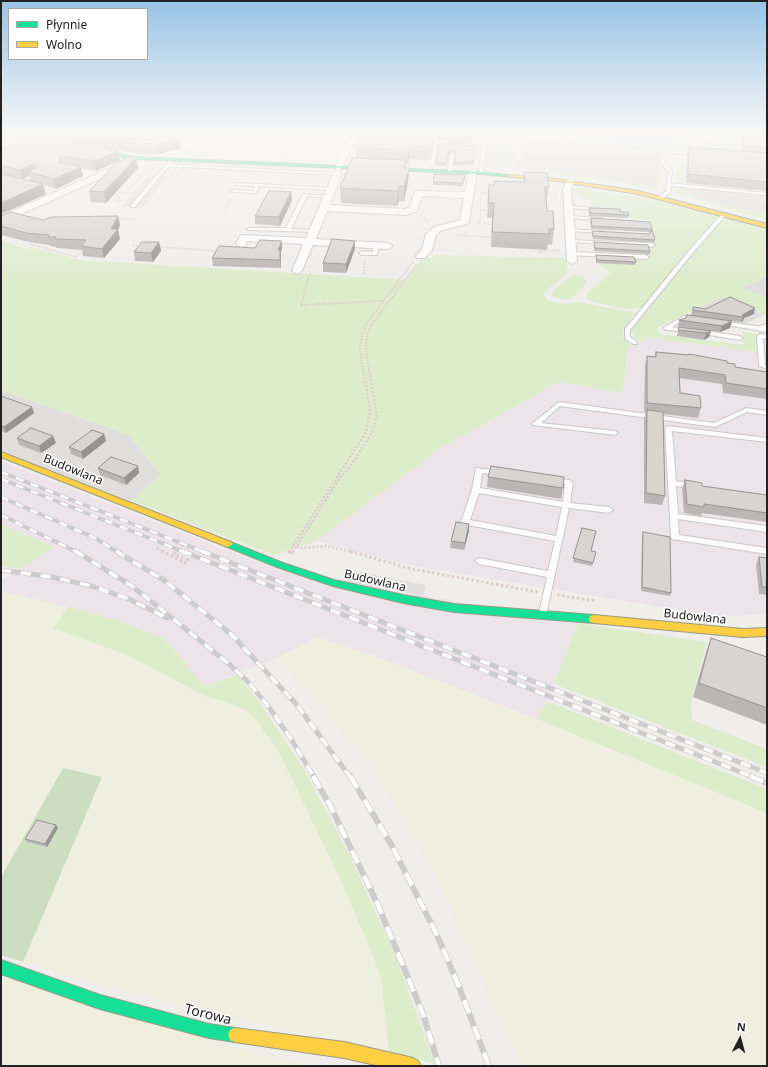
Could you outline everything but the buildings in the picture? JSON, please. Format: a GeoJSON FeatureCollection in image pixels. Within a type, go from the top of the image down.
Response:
{"type":"FeatureCollection","features":[{"type":"Feature","properties":{"kind":"street"},"geometry":{"type":"LineString","coordinates":[[1,220],[87,182]]}},
{"type":"Feature","properties":{"kind":"street"},"geometry":{"type":"LineString","coordinates":[[297,271],[314,231],[329,208],[330,193],[334,182]]}},
{"type":"Feature","properties":{"kind":"street"},"geometry":{"type":"LineString","coordinates":[[421,256],[427,250],[431,234],[437,229],[464,222],[469,193],[473,182]]}},
{"type":"Feature","properties":{"kind":"street"},"geometry":{"type":"LineString","coordinates":[[571,257],[567,188],[571,182],[661,198],[767,226]]}},
{"type":"Feature","properties":{"kind":"street"},"geometry":{"type":"LineString","coordinates":[[47,190],[60,194]]}},
{"type":"Feature","properties":{"kind":"street"},"geometry":{"type":"LineString","coordinates":[[329,208],[406,212],[414,209],[418,193],[469,193]]}},
{"type":"Feature","properties":{"kind":"street"},"geometry":{"type":"LineString","coordinates":[[241,244],[243,238],[388,246]]}},
{"type":"Feature","properties":{"kind":"street","name":"Budowlana"},"geometry":{"type":"LineString","coordinates":[[1,454],[282,565],[333,583],[404,600],[454,608],[543,614],[744,633],[767,632]]}},
{"type":"Feature","properties":{"kind":"street","name":"Torowa"},"geometry":{"type":"LineString","coordinates":[[1,967],[100,1002],[209,1031],[262,1040],[344,1050],[413,1066]]}},
{"type":"Feature","properties":{"kind":"lane"},"geometry":{"type":"LineString","coordinates":[[133,206],[154,182]]}},
{"type":"Feature","properties":{"kind":"lane"},"geometry":{"type":"LineString","coordinates":[[238,184],[330,193]]}},
{"type":"Feature","properties":{"kind":"lane"},"geometry":{"type":"LineString","coordinates":[[661,198],[668,191],[668,184],[767,194]]}},
{"type":"Feature","properties":{"kind":"lane"},"geometry":{"type":"LineString","coordinates":[[235,191],[254,192],[258,185]]}},
{"type":"Feature","properties":{"kind":"lane"},"geometry":{"type":"LineString","coordinates":[[288,230],[305,195],[330,193]]}},
{"type":"Feature","properties":{"kind":"lane"},"geometry":{"type":"LineString","coordinates":[[568,212],[608,209]]}},
{"type":"Feature","properties":{"kind":"lane"},"geometry":{"type":"LineString","coordinates":[[568,212],[606,219]]}},
{"type":"Feature","properties":{"kind":"lane"},"geometry":{"type":"LineString","coordinates":[[636,343],[627,338],[627,330],[694,248],[726,214]]}},
{"type":"Feature","properties":{"kind":"lane"},"geometry":{"type":"LineString","coordinates":[[249,229],[314,231]]}},
{"type":"Feature","properties":{"kind":"lane"},"geometry":{"type":"LineString","coordinates":[[570,230],[609,232]]}},
{"type":"Feature","properties":{"kind":"lane"},"geometry":{"type":"LineString","coordinates":[[570,241],[652,245]]}},
{"type":"Feature","properties":{"kind":"lane"},"geometry":{"type":"LineString","coordinates":[[362,253],[375,254],[376,245]]}},
{"type":"Feature","properties":{"kind":"lane"},"geometry":{"type":"LineString","coordinates":[[571,257],[646,257]]}},
{"type":"Feature","properties":{"kind":"lane"},"geometry":{"type":"LineString","coordinates":[[700,320],[684,318],[666,328],[740,338]]}},
{"type":"Feature","properties":{"kind":"lane"},"geometry":{"type":"LineString","coordinates":[[716,322],[766,331]]}},
{"type":"Feature","properties":{"kind":"lane"},"geometry":{"type":"LineString","coordinates":[[766,331],[760,336],[762,366],[767,367]]}},
{"type":"Feature","properties":{"kind":"lane"},"geometry":{"type":"LineString","coordinates":[[616,434],[535,424],[559,404],[715,425],[746,410],[767,413]]}},
{"type":"Feature","properties":{"kind":"lane"},"geometry":{"type":"LineString","coordinates":[[767,440],[668,428],[676,537],[767,550]]}},
{"type":"Feature","properties":{"kind":"lane"},"geometry":{"type":"LineString","coordinates":[[509,474],[479,470],[476,490],[465,522],[559,539]]}},
{"type":"Feature","properties":{"kind":"lane"},"geometry":{"type":"LineString","coordinates":[[543,614],[566,505],[569,482],[546,479]]}},
{"type":"Feature","properties":{"kind":"lane"},"geometry":{"type":"LineString","coordinates":[[672,483],[704,488]]}},
{"type":"Feature","properties":{"kind":"lane"},"geometry":{"type":"LineString","coordinates":[[476,490],[566,505],[609,510]]}},
{"type":"Feature","properties":{"kind":"lane"},"geometry":{"type":"LineString","coordinates":[[674,516],[767,529]]}},
{"type":"Feature","properties":{"kind":"lane"},"geometry":{"type":"LineString","coordinates":[[479,561],[551,575]]}},
{"type":"Feature","properties":{"kind":"path"},"geometry":{"type":"LineString","coordinates":[[135,182],[115,201],[137,202]]}},
{"type":"Feature","properties":{"kind":"path"},"geometry":{"type":"LineString","coordinates":[[224,210],[235,191]]}},
{"type":"Feature","properties":{"kind":"path"},"geometry":{"type":"LineString","coordinates":[[469,193],[491,193]]}},
{"type":"Feature","properties":{"kind":"path"},"geometry":{"type":"LineString","coordinates":[[542,208],[561,194],[546,194]]}},
{"type":"Feature","properties":{"kind":"path"},"geometry":{"type":"LineString","coordinates":[[414,209],[437,229]]}},
{"type":"Feature","properties":{"kind":"path"},"geometry":{"type":"LineString","coordinates":[[480,210],[496,211]]}},
{"type":"Feature","properties":{"kind":"path"},"geometry":{"type":"LineString","coordinates":[[113,219],[134,219]]}},
{"type":"Feature","properties":{"kind":"path"},"geometry":{"type":"LineString","coordinates":[[480,223],[501,227]]}},
{"type":"Feature","properties":{"kind":"path"},"geometry":{"type":"LineString","coordinates":[[466,236],[500,238]]}},
{"type":"Feature","properties":{"kind":"path"},"geometry":{"type":"LineString","coordinates":[[30,244],[76,257],[82,251]]}},
{"type":"Feature","properties":{"kind":"path"},"geometry":{"type":"LineString","coordinates":[[133,245],[140,246]]}},
{"type":"Feature","properties":{"kind":"path"},"geometry":{"type":"LineString","coordinates":[[155,247],[222,251]]}},
{"type":"Feature","properties":{"kind":"path"},"geometry":{"type":"LineString","coordinates":[[538,252],[562,250]]}},
{"type":"Feature","properties":{"kind":"path"},"geometry":{"type":"LineString","coordinates":[[282,565],[362,438],[370,422],[370,409],[360,342],[367,323],[417,256],[421,256]]}},
{"type":"Feature","properties":{"kind":"path"},"geometry":{"type":"LineString","coordinates":[[294,546],[372,433],[375,424],[376,408],[366,343],[369,329],[422,257],[421,256]]}},
{"type":"Feature","properties":{"kind":"path"},"geometry":{"type":"LineString","coordinates":[[310,273],[301,305],[389,301]]}},
{"type":"Feature","properties":{"kind":"path"},"geometry":{"type":"LineString","coordinates":[[157,548],[186,562],[188,560],[174,554],[189,538]]}},
{"type":"Feature","properties":{"kind":"path"},"geometry":{"type":"LineString","coordinates":[[294,546],[341,548],[407,568],[600,602]]}},
{"type":"Feature","properties":{"kind":"shaded area"},"geometry":{"type":"Polygon","coordinates":[[[143,182],[163,182],[142,208],[121,207],[143,182]]]}},
{"type":"Feature","properties":{"kind":"shaded area"},"geometry":{"type":"Polygon","coordinates":[[[622,182],[656,182],[656,185],[653,186],[622,182]]]}},
{"type":"Feature","properties":{"kind":"shaded area"},"geometry":{"type":"Polygon","coordinates":[[[687,187],[767,195],[767,213],[759,210],[756,212],[693,197],[695,195],[686,194],[686,189],[692,189],[687,187]]]}},
{"type":"Feature","properties":{"kind":"shaded area"},"geometry":{"type":"Polygon","coordinates":[[[767,276],[767,298],[742,288],[761,279],[767,276]]]}},
{"type":"Feature","properties":{"kind":"shaded area"},"geometry":{"type":"Polygon","coordinates":[[[722,297],[763,315],[742,326],[700,307],[722,297]]]}},
{"type":"Feature","properties":{"kind":"shaded area"},"geometry":{"type":"Polygon","coordinates":[[[755,334],[767,336],[767,614],[721,617],[407,565],[317,541],[443,447],[559,382],[623,393],[628,348],[649,338],[757,352],[755,334]]]}},
{"type":"Feature","properties":{"kind":"shaded area"},"geometry":{"type":"Polygon","coordinates":[[[1,390],[129,435],[161,475],[132,501],[1,451],[1,390]]]}},
{"type":"Feature","properties":{"kind":"shaded area"},"geometry":{"type":"Polygon","coordinates":[[[1,461],[276,569],[578,623],[547,701],[537,719],[374,656],[316,637],[278,658],[205,686],[165,639],[118,620],[1,591],[1,580],[54,547],[1,524],[1,461]]]}},
{"type":"Feature","properties":{"kind":"shaded area"},"geometry":{"type":"Polygon","coordinates":[[[349,570],[426,585],[423,596],[344,581],[349,570]]]}},
{"type":"Feature","properties":{"kind":"green space"},"geometry":{"type":"Polygon","coordinates":[[[626,182],[653,186],[656,185],[656,182],[659,182],[657,190],[625,184],[626,182]]]}},
{"type":"Feature","properties":{"kind":"green space"},"geometry":{"type":"Polygon","coordinates":[[[577,187],[640,197],[719,216],[693,245],[642,308],[627,309],[616,307],[593,302],[587,298],[587,294],[611,272],[596,263],[635,265],[634,259],[650,259],[647,247],[655,247],[648,220],[629,218],[628,215],[620,215],[618,208],[591,207],[590,200],[578,197],[577,192],[571,191],[572,188],[577,187]]]}},
{"type":"Feature","properties":{"kind":"green space"},"geometry":{"type":"Polygon","coordinates":[[[686,188],[686,194],[694,195],[694,197],[756,212],[759,210],[767,213],[767,220],[676,194],[677,189],[686,188]]]}},
{"type":"Feature","properties":{"kind":"green space"},"geometry":{"type":"Polygon","coordinates":[[[727,218],[767,230],[767,276],[743,288],[767,298],[767,316],[722,297],[657,328],[659,330],[659,334],[743,345],[743,332],[755,334],[757,352],[649,338],[640,342],[634,337],[631,330],[697,249],[723,219],[727,218]]]}},
{"type":"Feature","properties":{"kind":"green space"},"geometry":{"type":"Polygon","coordinates":[[[1,241],[28,249],[32,247],[80,260],[406,280],[423,258],[431,258],[438,255],[567,258],[567,274],[548,289],[544,294],[546,299],[561,304],[578,302],[636,313],[623,329],[623,339],[633,346],[628,348],[623,393],[559,382],[443,447],[317,541],[274,555],[132,501],[161,475],[129,435],[1,390],[1,241]]]}},
{"type":"Feature","properties":{"kind":"green space"},"geometry":{"type":"Polygon","coordinates":[[[573,275],[582,276],[586,280],[584,286],[572,298],[565,300],[552,296],[552,292],[556,288],[573,275]]]}},
{"type":"Feature","properties":{"kind":"green space"},"geometry":{"type":"Polygon","coordinates":[[[1,524],[55,547],[20,569],[1,566],[1,524]]]}},
{"type":"Feature","properties":{"kind":"green space"},"geometry":{"type":"Polygon","coordinates":[[[1,591],[68,607],[54,628],[127,655],[209,698],[226,702],[247,711],[259,724],[282,758],[342,883],[371,951],[381,978],[389,1052],[179,1005],[108,987],[23,962],[102,777],[63,768],[1,877],[1,591]]]}},
{"type":"Feature","properties":{"kind":"green space"},"geometry":{"type":"Polygon","coordinates":[[[68,607],[118,620],[165,639],[205,686],[237,675],[260,703],[301,764],[349,854],[396,957],[435,1064],[389,1052],[381,978],[371,951],[342,883],[282,758],[259,724],[247,711],[226,702],[207,697],[127,655],[53,628],[68,607]]]}},
{"type":"Feature","properties":{"kind":"green space"},"geometry":{"type":"Polygon","coordinates":[[[578,623],[707,642],[691,702],[692,720],[767,749],[767,767],[554,684],[578,623]]]}},
{"type":"Feature","properties":{"kind":"green space"},"geometry":{"type":"Polygon","coordinates":[[[316,637],[374,656],[537,719],[767,813],[767,1066],[521,1066],[441,887],[399,811],[371,766],[278,658],[316,637]]]}},
{"type":"Feature","properties":{"kind":"green space"},"geometry":{"type":"Polygon","coordinates":[[[547,701],[767,789],[767,813],[537,719],[547,701]]]}},
{"type":"Feature","properties":{"kind":"green space"},"geometry":{"type":"Polygon","coordinates":[[[63,768],[102,777],[23,962],[1,955],[1,877],[63,768]]]}},
{"type":"Feature","properties":{"kind":"green space"},"geometry":{"type":"Polygon","coordinates":[[[1,977],[261,1055],[311,1066],[1,1066],[1,977]]]}},
{"type":"Feature","properties":{"kind":"railway"},"geometry":{"type":"LineString","coordinates":[[1,472],[204,552]]}},
{"type":"Feature","properties":{"kind":"railway"},"geometry":{"type":"LineString","coordinates":[[1,479],[184,552]]}},
{"type":"Feature","properties":{"kind":"railway"},"geometry":{"type":"LineString","coordinates":[[1,497],[95,538],[117,552]]}},
{"type":"Feature","properties":{"kind":"railway"},"geometry":{"type":"LineString","coordinates":[[1,515],[75,551]]}},
{"type":"Feature","properties":{"kind":"railway"},"geometry":{"type":"LineString","coordinates":[[75,551],[132,586],[228,663],[251,685],[271,710],[314,777]]}},
{"type":"Feature","properties":{"kind":"railway"},"geometry":{"type":"LineString","coordinates":[[116,551],[165,581],[231,634],[297,705],[350,777]]}},
{"type":"Feature","properties":{"kind":"railway"},"geometry":{"type":"LineString","coordinates":[[182,551],[753,777]]}},
{"type":"Feature","properties":{"kind":"railway"},"geometry":{"type":"LineString","coordinates":[[201,551],[767,773]]}},
{"type":"Feature","properties":{"kind":"railway"},"geometry":{"type":"LineString","coordinates":[[1,570],[52,577],[91,586],[129,599],[167,618]]}},
{"type":"Feature","properties":{"kind":"railway"},"geometry":{"type":"LineString","coordinates":[[313,776],[331,807],[378,905],[423,1014],[439,1066]]}},
{"type":"Feature","properties":{"kind":"railway"},"geometry":{"type":"LineString","coordinates":[[350,776],[392,846],[436,933],[458,984],[489,1066]]}},
{"type":"Feature","properties":{"kind":"railway"},"geometry":{"type":"LineString","coordinates":[[750,776],[767,783]]}},
{"type":"Feature","properties":{"kind":"traffic: fast"},"geometry":{"type":"LineString","coordinates":[[228,544],[280,565],[333,583],[403,599],[454,608],[594,619]]}},
{"type":"Feature","properties":{"kind":"traffic: fast"},"geometry":{"type":"LineString","coordinates":[[1,967],[100,1002],[209,1031],[235,1035]]}},
{"type":"Feature","properties":{"kind":"traffic: slow"},"geometry":{"type":"LineString","coordinates":[[567,182],[638,193],[767,226]]}},
{"type":"Feature","properties":{"kind":"traffic: slow"},"geometry":{"type":"LineString","coordinates":[[1,454],[228,544]]}},
{"type":"Feature","properties":{"kind":"traffic: slow"},"geometry":{"type":"LineString","coordinates":[[594,619],[743,633],[767,632]]}},
{"type":"Feature","properties":{"kind":"traffic: slow"},"geometry":{"type":"LineString","coordinates":[[235,1035],[344,1050],[413,1066]]}}]}
